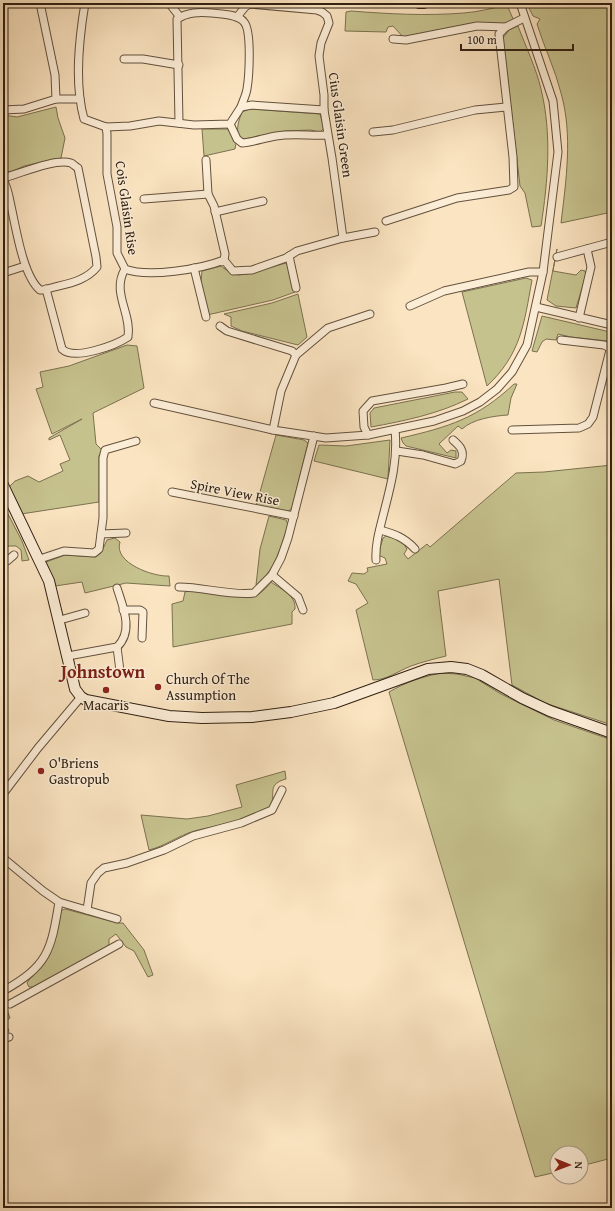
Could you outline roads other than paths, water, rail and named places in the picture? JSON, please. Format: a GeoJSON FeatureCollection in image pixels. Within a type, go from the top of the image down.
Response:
{"type":"FeatureCollection","features":[{"type":"Feature","properties":{"kind":"street"},"geometry":{"type":"LineString","coordinates":[[40,3],[55,75],[56,99]]}},
{"type":"Feature","properties":{"kind":"street"},"geometry":{"type":"LineString","coordinates":[[85,3],[80,48],[80,99],[84,119],[106,127],[130,126],[160,121],[230,124]]}},
{"type":"Feature","properties":{"kind":"street"},"geometry":{"type":"LineString","coordinates":[[169,3],[180,17]]}},
{"type":"Feature","properties":{"kind":"street"},"geometry":{"type":"LineString","coordinates":[[419,3],[424,3]]}},
{"type":"Feature","properties":{"kind":"street"},"geometry":{"type":"LineString","coordinates":[[154,403],[273,430],[314,436],[347,437],[368,435],[434,421],[463,411],[480,402],[497,389],[512,372],[525,352],[543,272],[558,152],[553,101],[520,3]]}},
{"type":"Feature","properties":{"kind":"street","name":"Cius Glaisin Green"},"geometry":{"type":"LineString","coordinates":[[238,17],[244,7],[250,4],[317,10],[327,16],[328,23],[321,43],[319,56],[324,95],[324,110],[343,238]]}},
{"type":"Feature","properties":{"kind":"street"},"geometry":{"type":"LineString","coordinates":[[180,123],[177,19],[184,14],[201,12],[238,17],[244,21],[247,27],[247,90],[241,107],[230,124]]}},
{"type":"Feature","properties":{"kind":"street"},"geometry":{"type":"LineString","coordinates":[[393,39],[406,40],[477,26],[506,26],[524,18]]}},
{"type":"Feature","properties":{"kind":"street"},"geometry":{"type":"LineString","coordinates":[[386,221],[457,198],[510,190],[514,187],[513,157],[506,108],[499,34],[506,26]]}},
{"type":"Feature","properties":{"kind":"street"},"geometry":{"type":"LineString","coordinates":[[124,59],[143,59],[179,65]]}},
{"type":"Feature","properties":{"kind":"street"},"geometry":{"type":"LineString","coordinates":[[3,110],[24,109],[56,99],[80,99]]}},
{"type":"Feature","properties":{"kind":"street"},"geometry":{"type":"LineString","coordinates":[[241,107],[260,105],[324,110]]}},
{"type":"Feature","properties":{"kind":"street"},"geometry":{"type":"LineString","coordinates":[[372,132],[393,130],[475,110],[506,108]]}},
{"type":"Feature","properties":{"kind":"street"},"geometry":{"type":"LineString","coordinates":[[230,124],[237,139],[242,143],[276,136],[299,134],[328,135]]}},
{"type":"Feature","properties":{"kind":"street","name":"Cois Glaisin Rise"},"geometry":{"type":"LineString","coordinates":[[106,127],[107,174],[117,227],[117,253],[125,269],[134,273],[194,268],[224,260]]}},
{"type":"Feature","properties":{"kind":"street"},"geometry":{"type":"LineString","coordinates":[[206,160],[208,194],[215,212],[225,254],[224,260],[233,271],[242,271],[270,264],[297,251],[343,238],[375,232]]}},
{"type":"Feature","properties":{"kind":"street"},"geometry":{"type":"LineString","coordinates":[[60,162],[71,163],[78,168],[97,267],[86,278],[40,290],[34,285],[25,266],[8,192],[3,179],[26,170],[60,162]]}},
{"type":"Feature","properties":{"kind":"street"},"geometry":{"type":"LineString","coordinates":[[144,199],[208,194]]}},
{"type":"Feature","properties":{"kind":"street"},"geometry":{"type":"LineString","coordinates":[[215,212],[263,201]]}},
{"type":"Feature","properties":{"kind":"street"},"geometry":{"type":"LineString","coordinates":[[557,257],[612,242]]}},
{"type":"Feature","properties":{"kind":"street"},"geometry":{"type":"LineString","coordinates":[[579,318],[591,267],[587,248]]}},
{"type":"Feature","properties":{"kind":"street"},"geometry":{"type":"LineString","coordinates":[[289,256],[296,288]]}},
{"type":"Feature","properties":{"kind":"street"},"geometry":{"type":"LineString","coordinates":[[3,273],[25,266]]}},
{"type":"Feature","properties":{"kind":"street"},"geometry":{"type":"LineString","coordinates":[[194,268],[206,317]]}},
{"type":"Feature","properties":{"kind":"street"},"geometry":{"type":"LineString","coordinates":[[46,289],[62,349],[66,353],[75,355],[118,343],[128,337],[130,330],[120,294],[119,282],[125,269]]}},
{"type":"Feature","properties":{"kind":"street"},"geometry":{"type":"LineString","coordinates":[[410,306],[444,291],[529,272],[543,272]]}},
{"type":"Feature","properties":{"kind":"street"},"geometry":{"type":"LineString","coordinates":[[536,307],[612,325]]}},
{"type":"Feature","properties":{"kind":"street"},"geometry":{"type":"LineString","coordinates":[[273,430],[281,391],[296,355],[328,328],[370,314]]}},
{"type":"Feature","properties":{"kind":"street"},"geometry":{"type":"LineString","coordinates":[[220,326],[227,332],[292,350],[296,355]]}},
{"type":"Feature","properties":{"kind":"street"},"geometry":{"type":"LineString","coordinates":[[512,430],[578,428],[588,424],[593,417],[611,345],[561,340]]}},
{"type":"Feature","properties":{"kind":"street"},"geometry":{"type":"LineString","coordinates":[[368,435],[364,427],[363,411],[372,401],[463,384]]}},
{"type":"Feature","properties":{"kind":"street"},"geometry":{"type":"LineString","coordinates":[[376,560],[375,549],[397,451],[395,430]]}},
{"type":"Feature","properties":{"kind":"street"},"geometry":{"type":"LineString","coordinates":[[179,587],[201,588],[244,594],[254,593],[272,575],[288,538],[314,436]]}},
{"type":"Feature","properties":{"kind":"street"},"geometry":{"type":"LineString","coordinates":[[397,451],[422,455],[455,464],[462,461],[463,454],[462,449],[453,440]]}},
{"type":"Feature","properties":{"kind":"street"},"geometry":{"type":"LineString","coordinates":[[40,559],[64,551],[94,553],[99,548],[101,534],[103,458],[105,450],[136,441]]}},
{"type":"Feature","properties":{"kind":"street"},"geometry":{"type":"LineString","coordinates":[[3,486],[6,499],[40,559],[49,581],[60,620],[75,688],[81,697],[94,702],[169,716],[202,718],[252,717],[291,712],[334,703],[422,671],[451,667],[467,669],[482,675],[522,698],[550,711],[612,733]]}},
{"type":"Feature","properties":{"kind":"street","name":"Spire View Rise"},"geometry":{"type":"LineString","coordinates":[[172,492],[294,516]]}},
{"type":"Feature","properties":{"kind":"street"},"geometry":{"type":"LineString","coordinates":[[380,530],[407,540],[415,549]]}},
{"type":"Feature","properties":{"kind":"street"},"geometry":{"type":"LineString","coordinates":[[101,534],[126,533]]}},
{"type":"Feature","properties":{"kind":"street"},"geometry":{"type":"LineString","coordinates":[[3,560],[7,561],[14,555]]}},
{"type":"Feature","properties":{"kind":"street"},"geometry":{"type":"LineString","coordinates":[[272,575],[298,597],[303,610]]}},
{"type":"Feature","properties":{"kind":"street"},"geometry":{"type":"LineString","coordinates":[[117,588],[123,610],[126,634],[117,647],[120,671]]}},
{"type":"Feature","properties":{"kind":"street"},"geometry":{"type":"LineString","coordinates":[[123,610],[140,610],[143,612],[142,638]]}},
{"type":"Feature","properties":{"kind":"street"},"geometry":{"type":"LineString","coordinates":[[60,620],[85,613]]}},
{"type":"Feature","properties":{"kind":"street"},"geometry":{"type":"LineString","coordinates":[[68,656],[117,647]]}},
{"type":"Feature","properties":{"kind":"street"},"geometry":{"type":"LineString","coordinates":[[3,794],[38,748],[81,697]]}},
{"type":"Feature","properties":{"kind":"street"},"geometry":{"type":"LineString","coordinates":[[87,910],[91,883],[98,873],[104,868],[127,863],[164,850],[193,836],[241,823],[272,810],[282,790]]}},
{"type":"Feature","properties":{"kind":"street"},"geometry":{"type":"LineString","coordinates":[[3,858],[43,891],[59,902],[117,919]]}},
{"type":"Feature","properties":{"kind":"street"},"geometry":{"type":"LineString","coordinates":[[3,991],[21,981],[36,968],[48,952],[59,902]]}},
{"type":"Feature","properties":{"kind":"street"},"geometry":{"type":"LineString","coordinates":[[10,1004],[119,944]]}},
{"type":"Feature","properties":{"kind":"street"},"geometry":{"type":"LineString","coordinates":[[21,981],[29,993]]}},
{"type":"Feature","properties":{"kind":"place","name":"Church Of The Assumption"},"geometry":{"type":"Point","coordinates":[158,687]}},
{"type":"Feature","properties":{"kind":"place","name":"Macaris"},"geometry":{"type":"Point","coordinates":[106,690]}},
{"type":"Feature","properties":{"kind":"place","name":"O'Briens Gastropub"},"geometry":{"type":"Point","coordinates":[41,771]}},
{"type":"Feature","properties":{"kind":"district","name":"Johnstown"},"geometry":{"type":"Point","coordinates":[103,672]}}]}
